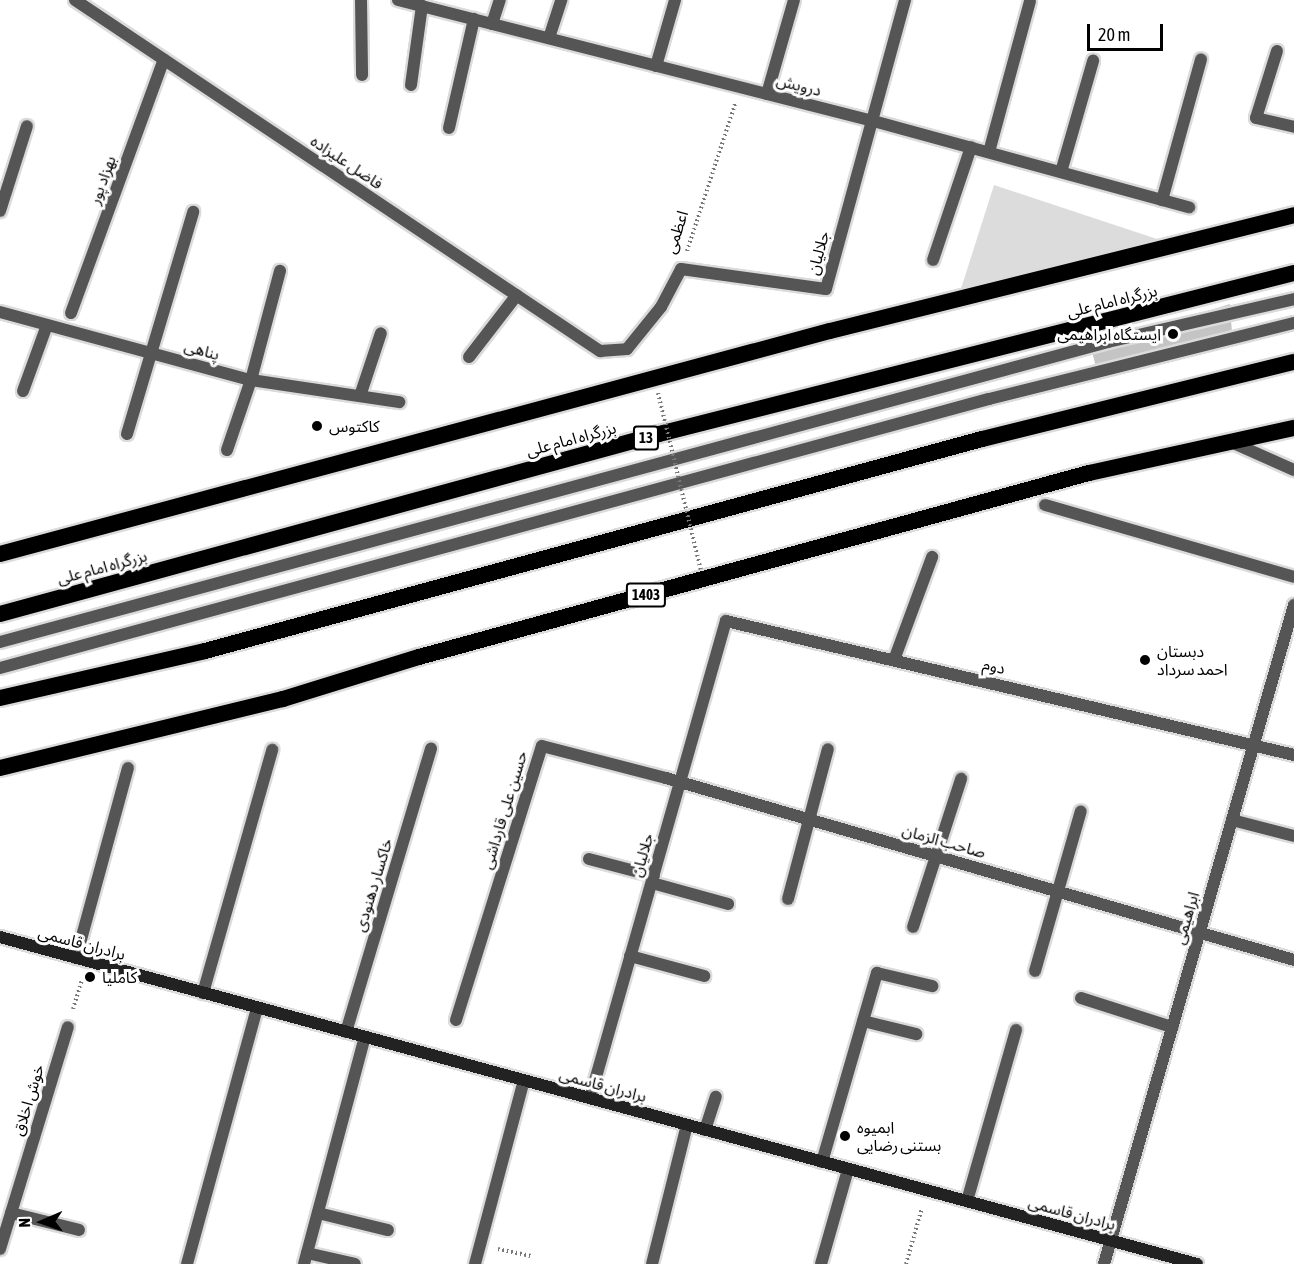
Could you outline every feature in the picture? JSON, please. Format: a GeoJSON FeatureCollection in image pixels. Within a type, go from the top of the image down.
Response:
{"type":"FeatureCollection","features":[{"type":"Feature","properties":{"kind":"highway"},"geometry":{"type":"LineString","coordinates":[[0,554],[830,331],[1294,215]]}},
{"type":"Feature","properties":{"kind":"highway","name":"بزرگراه امام علی"},"geometry":{"type":"LineString","coordinates":[[0,614],[659,434],[1294,273]]}},
{"type":"Feature","properties":{"kind":"highway"},"geometry":{"type":"LineString","coordinates":[[0,698],[205,651],[970,442],[1294,362]]}},
{"type":"Feature","properties":{"kind":"highway","name":"1403"},"geometry":{"type":"LineString","coordinates":[[0,768],[283,699],[419,657],[1089,473],[1294,428]]}},
{"type":"Feature","properties":{"kind":"main road","name":"برادران قاسمی"},"geometry":{"type":"LineString","coordinates":[[0,937],[1197,1264]]}},
{"type":"Feature","properties":{"kind":"street","name":"فاضل علیزاده"},"geometry":{"type":"LineString","coordinates":[[75,0],[600,351]]}},
{"type":"Feature","properties":{"kind":"street"},"geometry":{"type":"LineString","coordinates":[[361,0],[362,75]]}},
{"type":"Feature","properties":{"kind":"street","name":"درویش"},"geometry":{"type":"LineString","coordinates":[[398,0],[870,120],[1189,207]]}},
{"type":"Feature","properties":{"kind":"street"},"geometry":{"type":"LineString","coordinates":[[492,24],[500,0]]}},
{"type":"Feature","properties":{"kind":"street"},"geometry":{"type":"LineString","coordinates":[[549,38],[561,0]]}},
{"type":"Feature","properties":{"kind":"street"},"geometry":{"type":"LineString","coordinates":[[656,66],[675,0]]}},
{"type":"Feature","properties":{"kind":"street"},"geometry":{"type":"LineString","coordinates":[[767,94],[794,0]]}},
{"type":"Feature","properties":{"kind":"street"},"geometry":{"type":"LineString","coordinates":[[870,120],[905,0]]}},
{"type":"Feature","properties":{"kind":"street"},"geometry":{"type":"LineString","coordinates":[[989,152],[1030,1]]}},
{"type":"Feature","properties":{"kind":"street"},"geometry":{"type":"LineString","coordinates":[[411,85],[422,6]]}},
{"type":"Feature","properties":{"kind":"street"},"geometry":{"type":"LineString","coordinates":[[448,128],[474,19]]}},
{"type":"Feature","properties":{"kind":"street"},"geometry":{"type":"LineString","coordinates":[[1277,51],[1256,118],[1294,127]]}},
{"type":"Feature","properties":{"kind":"street","name":"بهزاد پور"},"geometry":{"type":"LineString","coordinates":[[71,313],[164,59]]}},
{"type":"Feature","properties":{"kind":"street"},"geometry":{"type":"LineString","coordinates":[[1162,200],[1201,59]]}},
{"type":"Feature","properties":{"kind":"street"},"geometry":{"type":"LineString","coordinates":[[1061,172],[1093,61]]}},
{"type":"Feature","properties":{"kind":"street","name":"جلالیان"},"geometry":{"type":"LineString","coordinates":[[681,269],[826,289],[870,120]]}},
{"type":"Feature","properties":{"kind":"street"},"geometry":{"type":"LineString","coordinates":[[0,211],[27,126]]}},
{"type":"Feature","properties":{"kind":"street"},"geometry":{"type":"LineString","coordinates":[[933,260],[971,147]]}},
{"type":"Feature","properties":{"kind":"street"},"geometry":{"type":"LineString","coordinates":[[127,434],[193,212]]}},
{"type":"Feature","properties":{"kind":"street","name":"اعظمی"},"geometry":{"type":"LineString","coordinates":[[600,351],[627,349],[660,307],[681,269]]}},
{"type":"Feature","properties":{"kind":"street"},"geometry":{"type":"LineString","coordinates":[[227,450],[251,380],[280,271]]}},
{"type":"Feature","properties":{"kind":"street"},"geometry":{"type":"LineString","coordinates":[[468,357],[517,295]]}},
{"type":"Feature","properties":{"kind":"street"},"geometry":{"type":"LineString","coordinates":[[0,642],[1086,348],[1294,299]]}},
{"type":"Feature","properties":{"kind":"street","name":"پناهی"},"geometry":{"type":"LineString","coordinates":[[0,312],[251,380],[399,402]]}},
{"type":"Feature","properties":{"kind":"street"},"geometry":{"type":"LineString","coordinates":[[0,668],[989,399],[1294,323]]}},
{"type":"Feature","properties":{"kind":"street"},"geometry":{"type":"LineString","coordinates":[[23,392],[47,325]]}},
{"type":"Feature","properties":{"kind":"street"},"geometry":{"type":"LineString","coordinates":[[360,396],[381,333]]}},
{"type":"Feature","properties":{"kind":"street"},"geometry":{"type":"LineString","coordinates":[[1230,442],[1294,470]]}},
{"type":"Feature","properties":{"kind":"street"},"geometry":{"type":"LineString","coordinates":[[1045,505],[1294,577]]}},
{"type":"Feature","properties":{"kind":"street"},"geometry":{"type":"LineString","coordinates":[[894,660],[932,557]]}},
{"type":"Feature","properties":{"kind":"street","name":"ابراهیمی"},"geometry":{"type":"LineString","coordinates":[[1104,1264],[1294,605]]}},
{"type":"Feature","properties":{"kind":"street","name":"جلالیان"},"geometry":{"type":"LineString","coordinates":[[590,1098],[726,621]]}},
{"type":"Feature","properties":{"kind":"street","name":"دوم"},"geometry":{"type":"LineString","coordinates":[[726,621],[1254,743],[1294,755]]}},
{"type":"Feature","properties":{"kind":"street","name":"حسین علی قارداشی"},"geometry":{"type":"LineString","coordinates":[[456,1020],[542,746],[680,783]]}},
{"type":"Feature","properties":{"kind":"street","name":"خاکسار دهنودی"},"geometry":{"type":"LineString","coordinates":[[346,1032],[431,748]]}},
{"type":"Feature","properties":{"kind":"street"},"geometry":{"type":"LineString","coordinates":[[788,899],[828,749]]}},
{"type":"Feature","properties":{"kind":"street"},"geometry":{"type":"LineString","coordinates":[[203,993],[272,750]]}},
{"type":"Feature","properties":{"kind":"street"},"geometry":{"type":"LineString","coordinates":[[82,960],[128,768]]}},
{"type":"Feature","properties":{"kind":"street"},"geometry":{"type":"LineString","coordinates":[[913,927],[961,779]]}},
{"type":"Feature","properties":{"kind":"street","name":"صاحب الزمان"},"geometry":{"type":"LineString","coordinates":[[680,783],[1294,960]]}},
{"type":"Feature","properties":{"kind":"street"},"geometry":{"type":"LineString","coordinates":[[1035,971],[1081,810]]}},
{"type":"Feature","properties":{"kind":"street"},"geometry":{"type":"LineString","coordinates":[[1232,820],[1294,836]]}},
{"type":"Feature","properties":{"kind":"street"},"geometry":{"type":"LineString","coordinates":[[589,859],[728,904]]}},
{"type":"Feature","properties":{"kind":"street"},"geometry":{"type":"LineString","coordinates":[[630,956],[704,976]]}},
{"type":"Feature","properties":{"kind":"street"},"geometry":{"type":"LineString","coordinates":[[822,1162],[877,973],[933,986]]}},
{"type":"Feature","properties":{"kind":"street"},"geometry":{"type":"LineString","coordinates":[[1081,998],[1172,1027]]}},
{"type":"Feature","properties":{"kind":"street"},"geometry":{"type":"LineString","coordinates":[[187,1264],[257,1008]]}},
{"type":"Feature","properties":{"kind":"street"},"geometry":{"type":"LineString","coordinates":[[863,1021],[916,1034]]}},
{"type":"Feature","properties":{"kind":"street","name":"خوش اخلاق"},"geometry":{"type":"LineString","coordinates":[[0,1249],[68,1027]]}},
{"type":"Feature","properties":{"kind":"street"},"geometry":{"type":"LineString","coordinates":[[967,1201],[1016,1030]]}},
{"type":"Feature","properties":{"kind":"street"},"geometry":{"type":"LineString","coordinates":[[355,1264],[305,1258],[365,1037]]}},
{"type":"Feature","properties":{"kind":"street"},"geometry":{"type":"LineString","coordinates":[[475,1264],[524,1080]]}},
{"type":"Feature","properties":{"kind":"street"},"geometry":{"type":"LineString","coordinates":[[705,1130],[716,1097]]}},
{"type":"Feature","properties":{"kind":"street"},"geometry":{"type":"LineString","coordinates":[[652,1264],[687,1125]]}},
{"type":"Feature","properties":{"kind":"street"},"geometry":{"type":"LineString","coordinates":[[821,1264],[848,1169]]}},
{"type":"Feature","properties":{"kind":"street"},"geometry":{"type":"LineString","coordinates":[[11,1213],[79,1230]]}},
{"type":"Feature","properties":{"kind":"street"},"geometry":{"type":"LineString","coordinates":[[318,1213],[388,1230]]}},
{"type":"Feature","properties":{"kind":"path","name":"اعظمی"},"geometry":{"type":"LineString","coordinates":[[681,269],[740,87]]}},
{"type":"Feature","properties":{"kind":"path"},"geometry":{"type":"LineString","coordinates":[[658,393],[701,571]]}},
{"type":"Feature","properties":{"kind":"path"},"geometry":{"type":"LineString","coordinates":[[68,1027],[82,960]]}},
{"type":"Feature","properties":{"kind":"path"},"geometry":{"type":"LineString","coordinates":[[906,1264],[927,1190]]}},
{"type":"Feature","properties":{"kind":"path"},"geometry":{"type":"LineString","coordinates":[[480,1245],[532,1256]]}},
{"type":"Feature","properties":{"kind":"shaded area"},"geometry":{"type":"Polygon","coordinates":[[[994,185],[1169,243],[959,295],[994,185]]]}},
{"type":"Feature","properties":{"kind":"building"},"geometry":{"type":"Polygon","coordinates":[[[1230,304],[1232,334],[1097,371],[1091,348],[1230,304]]]}},
{"type":"Feature","properties":{"kind":"place","name":"ایستگاه ابراهیمی"},"geometry":{"type":"Point","coordinates":[1173,334]}},
{"type":"Feature","properties":{"kind":"place","name":"کاکتوس"},"geometry":{"type":"Point","coordinates":[317,426]}},
{"type":"Feature","properties":{"kind":"place","name":"دبستان احمد سرداد"},"geometry":{"type":"Point","coordinates":[1145,660]}},
{"type":"Feature","properties":{"kind":"place","name":"کاملیا"},"geometry":{"type":"Point","coordinates":[90,977]}},
{"type":"Feature","properties":{"kind":"place","name":"ابمیوه بستنی رضایی"},"geometry":{"type":"Point","coordinates":[845,1136]}}]}
